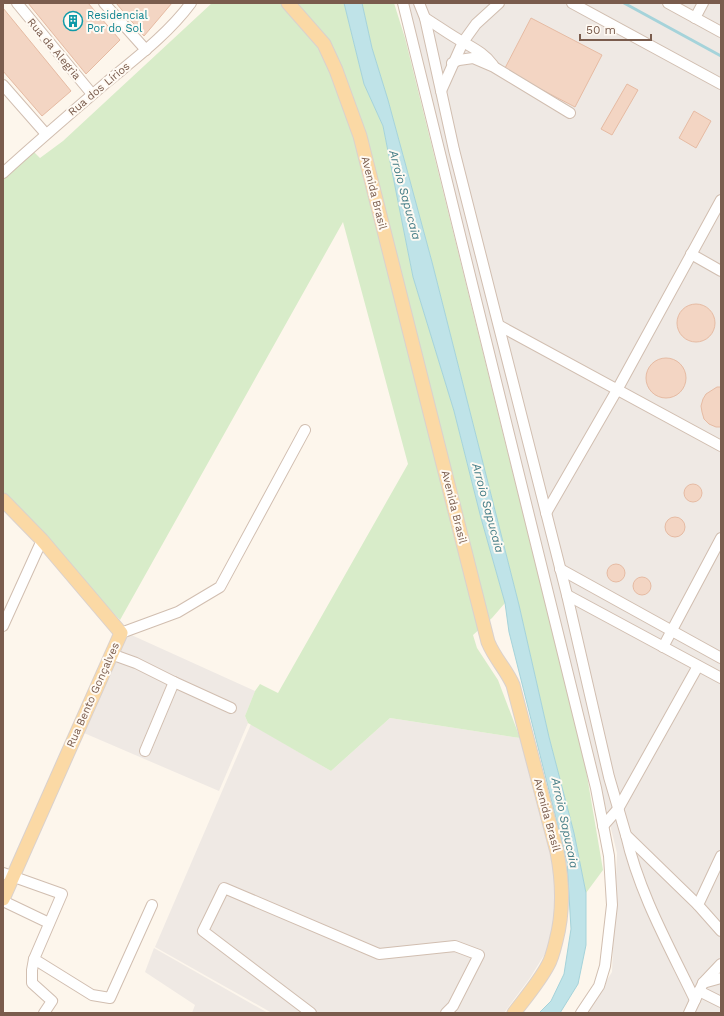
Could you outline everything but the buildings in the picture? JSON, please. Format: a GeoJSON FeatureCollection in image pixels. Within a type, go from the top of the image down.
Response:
{"type":"FeatureCollection","features":[{"type":"Feature","properties":{"kind":"main road","name":"Avenida Brasil"},"geometry":{"type":"LineString","coordinates":[[288,3],[324,44],[336,70],[360,136],[488,642],[493,654],[513,685],[557,852],[562,877],[563,903],[561,925],[549,963],[514,1013]]}},
{"type":"Feature","properties":{"kind":"main road","name":"Rua Bento Gonçalves"},"geometry":{"type":"LineString","coordinates":[[3,500],[42,540],[121,633],[8,874],[3,900]]}},
{"type":"Feature","properties":{"kind":"street","name":"Rua da Alegria"},"geometry":{"type":"LineString","coordinates":[[16,3],[92,94]]}},
{"type":"Feature","properties":{"kind":"street"},"geometry":{"type":"LineString","coordinates":[[104,3],[146,50]]}},
{"type":"Feature","properties":{"kind":"street","name":"Rua dos Lírios"},"geometry":{"type":"LineString","coordinates":[[3,172],[92,94],[146,50],[180,18],[191,3]]}},
{"type":"Feature","properties":{"kind":"street"},"geometry":{"type":"LineString","coordinates":[[404,3],[596,788],[609,856],[612,905],[605,966],[599,986],[581,1013]]}},
{"type":"Feature","properties":{"kind":"street"},"geometry":{"type":"LineString","coordinates":[[419,3],[425,18],[483,266],[500,326],[567,595],[581,660],[631,856],[640,884],[699,991],[721,1002]]}},
{"type":"Feature","properties":{"kind":"street"},"geometry":{"type":"LineString","coordinates":[[441,91],[462,42],[476,24],[499,3]]}},
{"type":"Feature","properties":{"kind":"street"},"geometry":{"type":"LineString","coordinates":[[572,3],[721,84]]}},
{"type":"Feature","properties":{"kind":"street"},"geometry":{"type":"LineString","coordinates":[[668,3],[721,32]]}},
{"type":"Feature","properties":{"kind":"street"},"geometry":{"type":"LineString","coordinates":[[695,18],[703,3]]}},
{"type":"Feature","properties":{"kind":"street"},"geometry":{"type":"LineString","coordinates":[[425,18],[477,50],[488,58],[494,66]]}},
{"type":"Feature","properties":{"kind":"street"},"geometry":{"type":"LineString","coordinates":[[452,63],[473,58],[494,66],[570,113]]}},
{"type":"Feature","properties":{"kind":"street"},"geometry":{"type":"LineString","coordinates":[[3,85],[46,134]]}},
{"type":"Feature","properties":{"kind":"street"},"geometry":{"type":"LineString","coordinates":[[546,513],[617,390],[721,200]]}},
{"type":"Feature","properties":{"kind":"street"},"geometry":{"type":"LineString","coordinates":[[691,254],[721,271]]}},
{"type":"Feature","properties":{"kind":"street"},"geometry":{"type":"LineString","coordinates":[[500,326],[721,446]]}},
{"type":"Feature","properties":{"kind":"street"},"geometry":{"type":"LineString","coordinates":[[121,633],[178,612],[220,586],[305,430]]}},
{"type":"Feature","properties":{"kind":"street"},"geometry":{"type":"LineString","coordinates":[[663,647],[721,538]]}},
{"type":"Feature","properties":{"kind":"street"},"geometry":{"type":"LineString","coordinates":[[3,626],[42,540]]}},
{"type":"Feature","properties":{"kind":"street"},"geometry":{"type":"LineString","coordinates":[[560,569],[721,658]]}},
{"type":"Feature","properties":{"kind":"street"},"geometry":{"type":"LineString","coordinates":[[567,595],[721,678]]}},
{"type":"Feature","properties":{"kind":"street"},"geometry":{"type":"LineString","coordinates":[[111,654],[136,663],[231,708]]}},
{"type":"Feature","properties":{"kind":"street"},"geometry":{"type":"LineString","coordinates":[[603,826],[618,809],[698,666]]}},
{"type":"Feature","properties":{"kind":"street"},"geometry":{"type":"LineString","coordinates":[[145,751],[174,682]]}},
{"type":"Feature","properties":{"kind":"street"},"geometry":{"type":"LineString","coordinates":[[626,835],[698,906],[721,932]]}},
{"type":"Feature","properties":{"kind":"street"},"geometry":{"type":"LineString","coordinates":[[698,906],[721,856]]}},
{"type":"Feature","properties":{"kind":"street"},"geometry":{"type":"LineString","coordinates":[[8,874],[62,894],[34,959],[32,970],[32,983],[52,1001],[44,1013]]}},
{"type":"Feature","properties":{"kind":"street"},"geometry":{"type":"LineString","coordinates":[[311,1013],[203,931],[224,888],[379,954],[455,946],[479,955],[454,1006],[446,1013]]}},
{"type":"Feature","properties":{"kind":"street"},"geometry":{"type":"LineString","coordinates":[[3,900],[49,923]]}},
{"type":"Feature","properties":{"kind":"street"},"geometry":{"type":"LineString","coordinates":[[34,959],[92,995],[110,998],[152,905]]}},
{"type":"Feature","properties":{"kind":"street"},"geometry":{"type":"LineString","coordinates":[[689,1013],[699,991],[721,964]]}},
{"type":"Feature","properties":{"kind":"street"},"geometry":{"type":"LineString","coordinates":[[699,991],[721,978]]}},
{"type":"Feature","properties":{"kind":"shaded area"},"geometry":{"type":"Polygon","coordinates":[[[408,3],[721,3],[721,1013],[586,1013],[612,972],[617,853],[408,3]]]}},
{"type":"Feature","properties":{"kind":"shaded area"},"geometry":{"type":"Polygon","coordinates":[[[127,633],[255,691],[245,716],[248,723],[219,791],[84,733],[127,633]]]}},
{"type":"Feature","properties":{"kind":"shaded area"},"geometry":{"type":"Polygon","coordinates":[[[390,718],[520,738],[547,839],[555,878],[557,910],[551,939],[546,952],[530,978],[504,1013],[272,1013],[155,947],[251,724],[331,771],[390,718]]]}},
{"type":"Feature","properties":{"kind":"shaded area"},"geometry":{"type":"Polygon","coordinates":[[[154,948],[268,1013],[192,1013],[195,1005],[145,972],[154,948]]]}},
{"type":"Feature","properties":{"kind":"green space"},"geometry":{"type":"Polygon","coordinates":[[[212,3],[344,3],[364,84],[383,126],[413,277],[454,411],[481,518],[505,603],[492,618],[473,635],[477,648],[498,680],[520,738],[390,718],[331,771],[248,723],[245,716],[255,691],[260,684],[278,693],[408,464],[343,222],[120,620],[3,494],[3,178],[33,151],[40,158],[63,141],[212,3]]]}},
{"type":"Feature","properties":{"kind":"green space"},"geometry":{"type":"Polygon","coordinates":[[[362,3],[394,3],[405,38],[585,764],[603,870],[586,893],[574,833],[549,737],[519,605],[432,262],[388,100],[372,48],[362,3]]]}},
{"type":"Feature","properties":{"kind":"water","name":"Arroio Sapucaia"},"geometry":{"type":"Polygon","coordinates":[[[344,3],[362,3],[372,48],[388,100],[432,262],[519,605],[549,737],[574,833],[586,893],[586,945],[578,984],[560,1013],[539,1013],[551,1001],[564,974],[571,929],[567,862],[509,632],[505,603],[481,518],[454,411],[413,277],[383,126],[364,84],[344,3]]]}},
{"type":"Feature","properties":{"kind":"waterway"},"geometry":{"type":"LineString","coordinates":[[624,3],[721,56]]}},
{"type":"Feature","properties":{"kind":"place","name":"Residencial Por do Sol"},"geometry":{"type":"Point","coordinates":[73,21]}}]}
